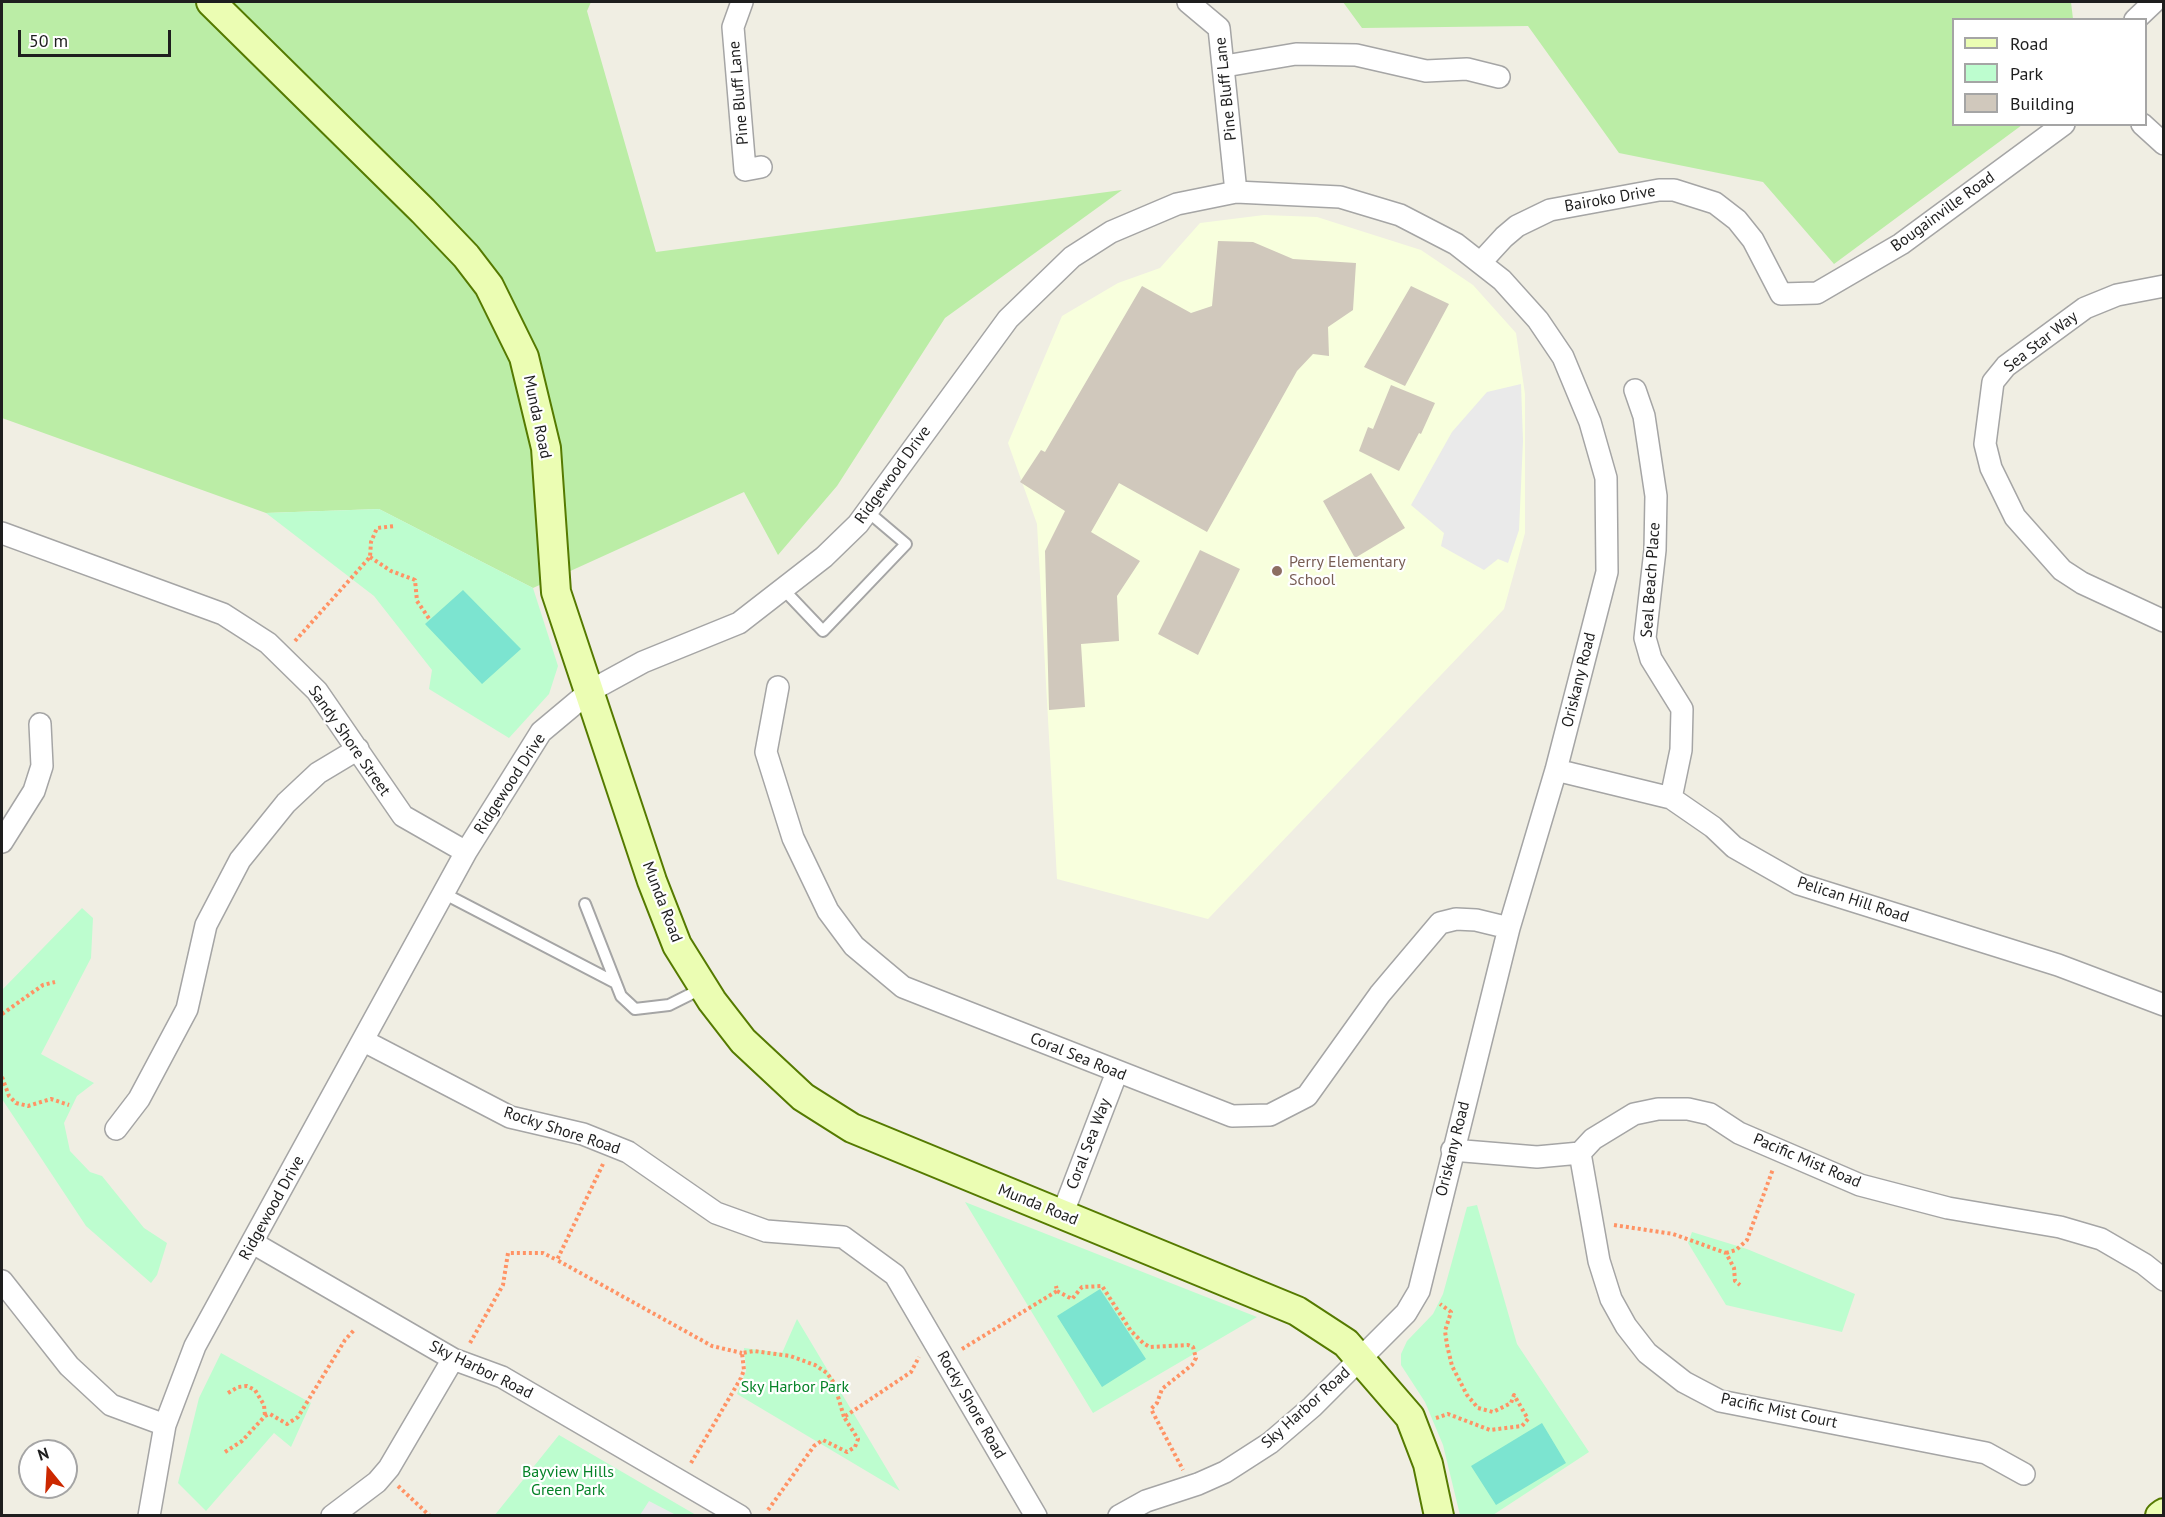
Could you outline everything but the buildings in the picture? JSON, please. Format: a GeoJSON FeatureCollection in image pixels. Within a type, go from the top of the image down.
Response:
{"type":"FeatureCollection","features":[{"type":"Feature","properties":{"kind":"street","name":"Munda Road"},"geometry":{"type":"LineString","coordinates":[[211,2],[423,211],[466,256],[489,286],[524,357],[546,448],[556,592],[651,881],[677,945],[703,987],[743,1041],[803,1097],[852,1128],[1297,1311],[1346,1343],[1410,1417],[1428,1464],[1439,1515]]}},
{"type":"Feature","properties":{"kind":"street","name":"Pine Bluff Lane"},"geometry":{"type":"LineString","coordinates":[[742,2],[733,27],[745,171],[761,167]]}},
{"type":"Feature","properties":{"kind":"street","name":"Pine Bluff Lane"},"geometry":{"type":"LineString","coordinates":[[1188,2],[1219,28],[1225,66],[1236,192]]}},
{"type":"Feature","properties":{"kind":"street"},"geometry":{"type":"LineString","coordinates":[[2137,18],[2154,2]]}},
{"type":"Feature","properties":{"kind":"street"},"geometry":{"type":"LineString","coordinates":[[1225,66],[1296,54],[1356,55],[1426,70],[1467,69],[1499,77]]}},
{"type":"Feature","properties":{"kind":"street","name":"Bougainville Road"},"geometry":{"type":"LineString","coordinates":[[1817,293],[1901,244],[2061,126]]}},
{"type":"Feature","properties":{"kind":"street"},"geometry":{"type":"LineString","coordinates":[[2144,126],[2163,144]]}},
{"type":"Feature","properties":{"kind":"street","name":"Bairoko Drive"},"geometry":{"type":"LineString","coordinates":[[1481,262],[1517,226],[1550,210],[1659,190],[1674,190],[1715,203],[1737,220],[1753,240],[1781,294],[1817,293]]}},
{"type":"Feature","properties":{"kind":"street","name":"Ridgewood Drive"},"geometry":{"type":"LineString","coordinates":[[149,1515],[157,1458],[165,1425],[195,1346],[466,852],[542,732],[590,692],[643,662],[739,623],[824,557],[867,511],[1008,319],[1072,257],[1110,232],[1177,204],[1236,192]]}},
{"type":"Feature","properties":{"kind":"street","name":"Oriskany Road"},"geometry":{"type":"LineString","coordinates":[[1236,192],[1341,197],[1371,205],[1429,228],[1481,262],[1520,299],[1563,357],[1590,422],[1606,478],[1607,572],[1556,770],[1509,928],[1419,1290],[1406,1313],[1361,1358]]}},
{"type":"Feature","properties":{"kind":"street","name":"Sea Star Way"},"geometry":{"type":"LineString","coordinates":[[2163,286],[2117,295],[2085,308],[2006,366],[1993,382],[1985,444],[1990,468],[2015,517],[2062,570],[2082,583],[2163,621]]}},
{"type":"Feature","properties":{"kind":"street","name":"Seal Beach Place"},"geometry":{"type":"LineString","coordinates":[[1635,390],[1644,416],[1656,496],[1655,550],[1645,638],[1652,659],[1682,709],[1681,750],[1671,798]]}},
{"type":"Feature","properties":{"kind":"street","name":"Sandy Shore Street"},"geometry":{"type":"LineString","coordinates":[[2,533],[223,614],[268,643],[317,691],[403,816],[466,852]]}},
{"type":"Feature","properties":{"kind":"street","name":"Coral Sea Road"},"geometry":{"type":"LineString","coordinates":[[778,687],[766,752],[793,838],[828,911],[854,945],[903,987],[1232,1116],[1270,1115],[1307,1096],[1380,994],[1440,923],[1456,919],[1476,920],[1509,928]]}},
{"type":"Feature","properties":{"kind":"street"},"geometry":{"type":"LineString","coordinates":[[2,842],[34,791],[42,766],[40,724]]}},
{"type":"Feature","properties":{"kind":"street"},"geometry":{"type":"LineString","coordinates":[[116,1129],[139,1099],[187,1009],[206,925],[240,860],[286,803],[318,773],[358,749]]}},
{"type":"Feature","properties":{"kind":"street","name":"Pelican Hill Road"},"geometry":{"type":"LineString","coordinates":[[1556,770],[1671,798],[1713,827],[1734,848],[1799,884],[2058,965],[2163,1005]]}},
{"type":"Feature","properties":{"kind":"street","name":"Rocky Shore Road"},"geometry":{"type":"LineString","coordinates":[[364,1041],[510,1117],[583,1134],[627,1152],[716,1213],[766,1231],[843,1237],[895,1275],[1036,1515]]}},
{"type":"Feature","properties":{"kind":"street","name":"Coral Sea Way"},"geometry":{"type":"LineString","coordinates":[[1062,1215],[1117,1072]]}},
{"type":"Feature","properties":{"kind":"street","name":"Pacific Mist Road"},"geometry":{"type":"LineString","coordinates":[[1580,1153],[1593,1139],[1634,1114],[1658,1109],[1688,1109],[1710,1114],[1739,1133],[1860,1185],[1948,1208],[2060,1227],[2101,1239],[2144,1264],[2163,1280]]}},
{"type":"Feature","properties":{"kind":"street"},"geometry":{"type":"LineString","coordinates":[[1452,1150],[1537,1157],[1580,1153]]}},
{"type":"Feature","properties":{"kind":"street","name":"Pacific Mist Court"},"geometry":{"type":"LineString","coordinates":[[1580,1153],[1599,1262],[1611,1299],[1626,1326],[1647,1353],[1684,1382],[1720,1401],[1986,1453],[2024,1474]]}},
{"type":"Feature","properties":{"kind":"street","name":"Sky Harbor Road"},"geometry":{"type":"LineString","coordinates":[[253,1243],[453,1359],[502,1377],[741,1515]]}},
{"type":"Feature","properties":{"kind":"street"},"geometry":{"type":"LineString","coordinates":[[2,1281],[69,1366],[88,1385],[111,1405],[165,1425]]}},
{"type":"Feature","properties":{"kind":"street","name":"Sky Harbor Road"},"geometry":{"type":"LineString","coordinates":[[1119,1515],[1146,1501],[1225,1472],[1270,1443],[1312,1407],[1361,1358]]}},
{"type":"Feature","properties":{"kind":"street"},"geometry":{"type":"LineString","coordinates":[[332,1515],[377,1482],[389,1468],[453,1359]]}},
{"type":"Feature","properties":{"kind":"lane"},"geometry":{"type":"LineString","coordinates":[[784,590],[823,632],[906,544],[867,511]]}},
{"type":"Feature","properties":{"kind":"lane"},"geometry":{"type":"LineString","coordinates":[[445,894],[616,983]]}},
{"type":"Feature","properties":{"kind":"lane"},"geometry":{"type":"LineString","coordinates":[[585,904],[621,996],[635,1009],[669,1005],[703,987]]}},
{"type":"Feature","properties":{"kind":"path"},"geometry":{"type":"LineString","coordinates":[[295,641],[370,557],[371,542],[377,528],[395,526]]}},
{"type":"Feature","properties":{"kind":"path"},"geometry":{"type":"LineString","coordinates":[[370,557],[391,571],[415,580],[417,601],[430,620]]}},
{"type":"Feature","properties":{"kind":"path"},"geometry":{"type":"LineString","coordinates":[[2,1014],[43,985],[55,982]]}},
{"type":"Feature","properties":{"kind":"path"},"geometry":{"type":"LineString","coordinates":[[2,1077],[9,1096],[16,1103],[28,1106],[51,1099],[69,1106]]}},
{"type":"Feature","properties":{"kind":"path"},"geometry":{"type":"LineString","coordinates":[[557,1260],[603,1164]]}},
{"type":"Feature","properties":{"kind":"path"},"geometry":{"type":"LineString","coordinates":[[1614,1225],[1674,1234],[1726,1253],[1736,1250],[1747,1240],[1773,1169]]}},
{"type":"Feature","properties":{"kind":"path"},"geometry":{"type":"LineString","coordinates":[[470,1343],[503,1285],[508,1253],[543,1253],[712,1346],[742,1353],[753,1351],[790,1356],[815,1365],[828,1373],[834,1383],[844,1417],[858,1439],[855,1447],[847,1452],[823,1440],[814,1446],[768,1510]]}},
{"type":"Feature","properties":{"kind":"path"},"geometry":{"type":"LineString","coordinates":[[1726,1253],[1734,1268],[1735,1281],[1740,1285]]}},
{"type":"Feature","properties":{"kind":"path"},"geometry":{"type":"LineString","coordinates":[[1056,1286],[1057,1291]]}},
{"type":"Feature","properties":{"kind":"path"},"geometry":{"type":"LineString","coordinates":[[1057,1291],[1072,1299],[1082,1287],[1102,1286],[1131,1331],[1143,1343],[1150,1347],[1188,1345],[1193,1347],[1196,1358],[1192,1365],[1162,1389],[1157,1403],[1151,1409],[1184,1471]]}},
{"type":"Feature","properties":{"kind":"path"},"geometry":{"type":"LineString","coordinates":[[958,1351],[1057,1291]]}},
{"type":"Feature","properties":{"kind":"path"},"geometry":{"type":"LineString","coordinates":[[1435,1418],[1448,1414],[1490,1430],[1522,1426],[1528,1419],[1514,1395],[1511,1402],[1504,1408],[1493,1412],[1479,1408],[1467,1395],[1452,1366],[1447,1345],[1445,1331],[1450,1312],[1440,1304]]}},
{"type":"Feature","properties":{"kind":"path"},"geometry":{"type":"LineString","coordinates":[[225,1452],[242,1441],[265,1416],[270,1414],[287,1424],[298,1417],[345,1340],[355,1329]]}},
{"type":"Feature","properties":{"kind":"path"},"geometry":{"type":"LineString","coordinates":[[691,1463],[741,1378],[744,1370],[742,1353]]}},
{"type":"Feature","properties":{"kind":"path"},"geometry":{"type":"LineString","coordinates":[[844,1417],[911,1372],[919,1357]]}},
{"type":"Feature","properties":{"kind":"path"},"geometry":{"type":"LineString","coordinates":[[228,1393],[238,1387],[247,1386],[255,1390],[264,1405],[265,1416]]}},
{"type":"Feature","properties":{"kind":"path"},"geometry":{"type":"LineString","coordinates":[[397,1485],[430,1515]]}},
{"type":"Feature","properties":{"kind":"shaded area","name":"Perry Elementary School"},"geometry":{"type":"Polygon","coordinates":[[[1264,215],[1317,217],[1421,250],[1473,285],[1516,333],[1525,394],[1525,533],[1504,609],[1208,919],[1057,879],[1037,524],[1008,443],[1062,316],[1118,283],[1160,268],[1200,223],[1264,215]]]}},
{"type":"Feature","properties":{"kind":"shaded area"},"geometry":{"type":"Polygon","coordinates":[[[1521,384],[1523,441],[1519,530],[1508,563],[1498,559],[1484,570],[1441,546],[1444,533],[1411,505],[1452,432],[1487,392],[1521,384]]]}},
{"type":"Feature","properties":{"kind":"shaded area"},"geometry":{"type":"Polygon","coordinates":[[[463,590],[521,649],[482,684],[425,624],[463,590]]]}},
{"type":"Feature","properties":{"kind":"shaded area"},"geometry":{"type":"Polygon","coordinates":[[[1100,1289],[1146,1359],[1102,1387],[1057,1316],[1100,1289]]]}},
{"type":"Feature","properties":{"kind":"shaded area"},"geometry":{"type":"Polygon","coordinates":[[[1542,1423],[1566,1463],[1496,1505],[1471,1466],[1542,1423]]]}},
{"type":"Feature","properties":{"kind":"shaded area"},"geometry":{"type":"Polygon","coordinates":[[[649,1501],[676,1515],[640,1515],[649,1501]]]}},
{"type":"Feature","properties":{"kind":"green space"},"geometry":{"type":"Polygon","coordinates":[[[2,2],[591,2],[587,11],[656,252],[1122,190],[945,318],[837,486],[778,555],[744,492],[533,588],[379,509],[266,513],[2,418],[2,2]]]}},
{"type":"Feature","properties":{"kind":"green space"},"geometry":{"type":"Polygon","coordinates":[[[1343,2],[2071,2],[2073,18],[1952,18],[1952,126],[2021,126],[1834,264],[1763,182],[1619,153],[1528,26],[1362,28],[1343,2]]]}},
{"type":"Feature","properties":{"kind":"green space"},"geometry":{"type":"Polygon","coordinates":[[[379,509],[533,588],[558,666],[549,694],[509,738],[429,689],[432,670],[374,596],[266,513],[379,509]]]}},
{"type":"Feature","properties":{"kind":"green space"},"geometry":{"type":"Polygon","coordinates":[[[82,908],[93,918],[91,958],[41,1054],[94,1083],[77,1096],[64,1123],[70,1151],[90,1172],[102,1176],[144,1228],[167,1243],[157,1275],[151,1283],[86,1226],[2,1099],[2,990],[82,908]]]}},
{"type":"Feature","properties":{"kind":"green space"},"geometry":{"type":"Polygon","coordinates":[[[965,1202],[1257,1317],[1093,1413],[965,1202]]]}},
{"type":"Feature","properties":{"kind":"green space"},"geometry":{"type":"Polygon","coordinates":[[[1477,1205],[1517,1344],[1589,1452],[1493,1515],[1460,1515],[1443,1445],[1425,1402],[1401,1365],[1401,1354],[1407,1341],[1433,1314],[1443,1294],[1467,1207],[1477,1205]]]}},
{"type":"Feature","properties":{"kind":"green space"},"geometry":{"type":"Polygon","coordinates":[[[1692,1232],[1747,1249],[1855,1294],[1842,1332],[1726,1305],[1688,1243],[1692,1232]]]}},
{"type":"Feature","properties":{"kind":"green space","name":"Sky Harbor Park"},"geometry":{"type":"Polygon","coordinates":[[[797,1319],[900,1491],[737,1394],[746,1371],[744,1348],[782,1353],[797,1319]]]}},
{"type":"Feature","properties":{"kind":"green space"},"geometry":{"type":"Polygon","coordinates":[[[221,1353],[311,1403],[291,1447],[274,1433],[206,1511],[178,1483],[199,1398],[221,1353]]]}},
{"type":"Feature","properties":{"kind":"green space","name":"Bayview Hills Green Park"},"geometry":{"type":"Polygon","coordinates":[[[559,1435],[696,1515],[494,1516],[559,1435]]]}},
{"type":"Feature","properties":{"kind":"place","name":"Perry Elementary School"},"geometry":{"type":"Point","coordinates":[1277,571]}}]}
